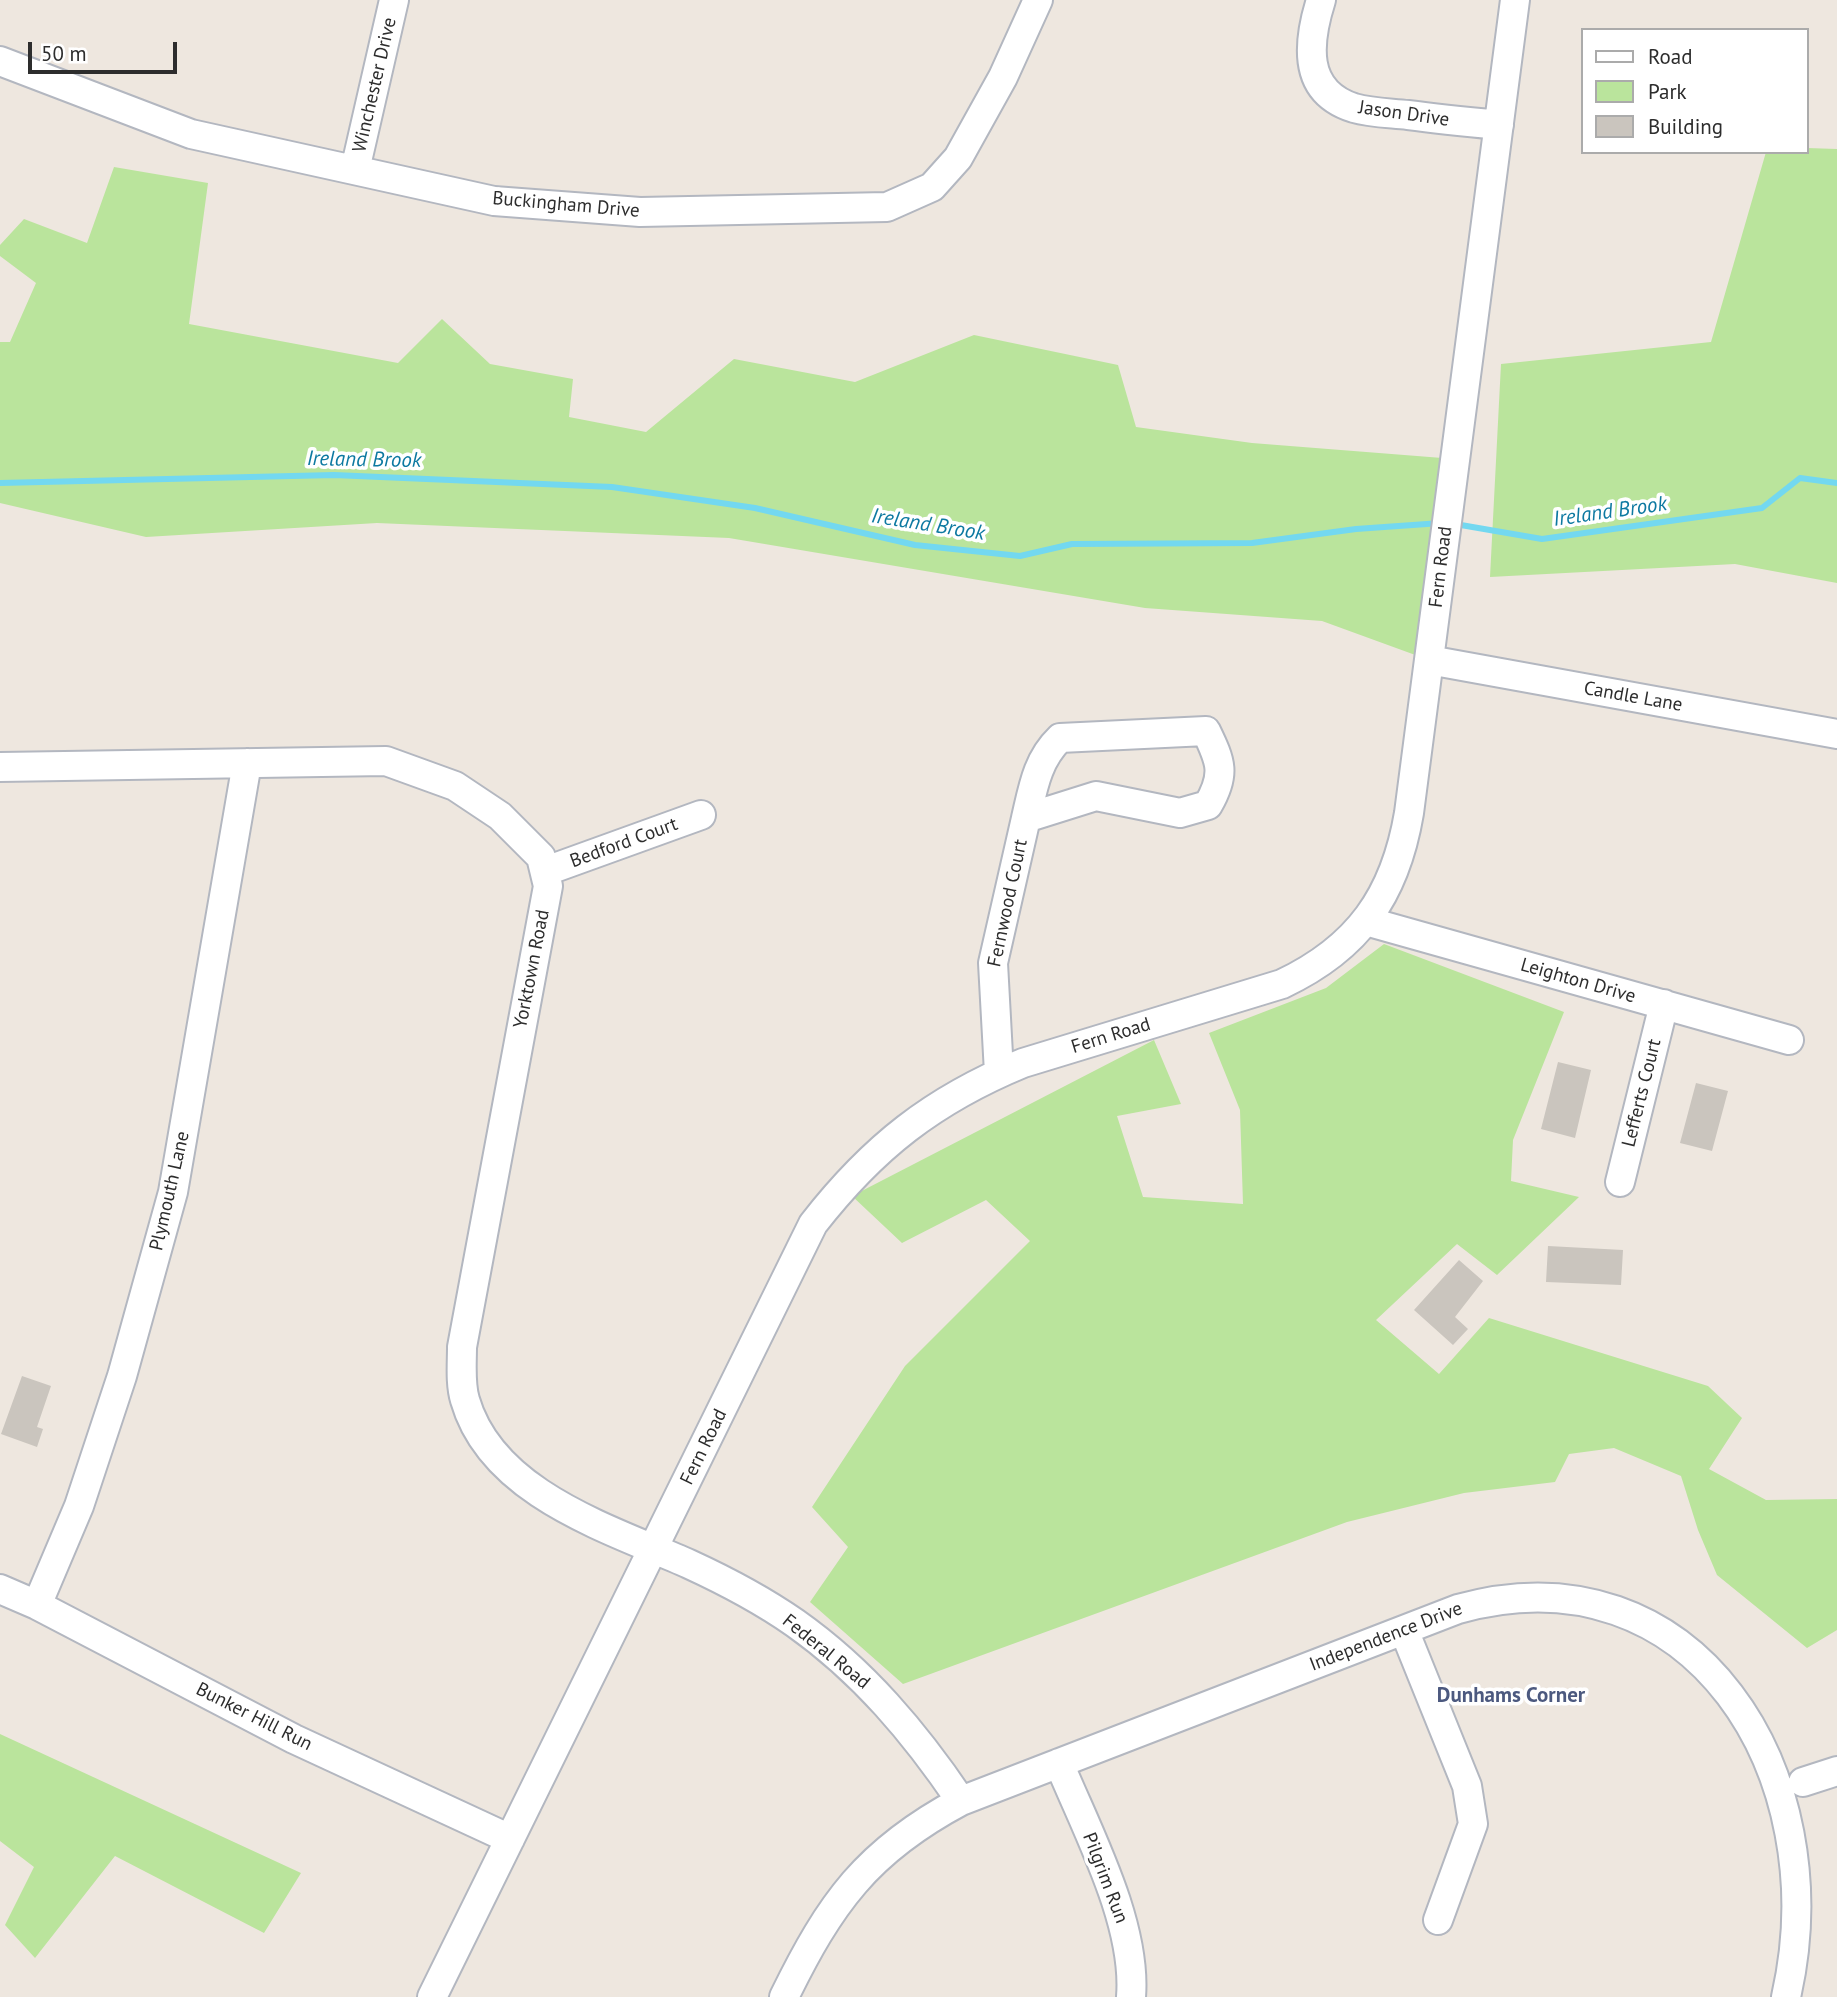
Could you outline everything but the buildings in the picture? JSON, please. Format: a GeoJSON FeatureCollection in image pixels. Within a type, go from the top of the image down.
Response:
{"type":"FeatureCollection","features":[{"type":"Feature","properties":{"kind":"street","name":"Winchester Drive"},"geometry":{"type":"LineString","coordinates":[[355,170],[394,0]]}},
{"type":"Feature","properties":{"kind":"street","name":"Buckingham Drive"},"geometry":{"type":"LineString","coordinates":[[0,61],[191,134],[494,201],[627,211],[887,207],[932,187],[958,158],[1003,77],[1038,0]]}},
{"type":"Feature","properties":{"kind":"street","name":"Jason Drive"},"geometry":{"type":"LineString","coordinates":[[1321,0],[1312,25],[1311,60],[1319,79],[1338,100],[1364,111],[1499,125]]}},
{"type":"Feature","properties":{"kind":"street","name":"Fern Road"},"geometry":{"type":"LineString","coordinates":[[432,1997],[813,1224],[871,1156],[942,1101],[999,1073],[1282,984],[1328,958],[1366,921],[1389,885],[1404,845],[1515,0]]}},
{"type":"Feature","properties":{"kind":"street","name":"Candle Lane"},"geometry":{"type":"LineString","coordinates":[[1429,660],[1837,734]]}},
{"type":"Feature","properties":{"kind":"street","name":"Fernwood Court"},"geometry":{"type":"LineString","coordinates":[[999,1073],[993,963],[1026,818],[1037,771],[1047,750],[1060,738],[1206,731],[1218,755],[1221,782],[1208,805],[1180,813],[1096,796],[1026,818]]}},
{"type":"Feature","properties":{"kind":"street"},"geometry":{"type":"LineString","coordinates":[[0,768],[386,761],[455,786],[500,816],[541,857],[546,871]]}},
{"type":"Feature","properties":{"kind":"street","name":"Plymouth Lane"},"geometry":{"type":"LineString","coordinates":[[37,1605],[83,1493],[122,1376],[173,1192],[247,763]]}},
{"type":"Feature","properties":{"kind":"street","name":"Bedford Court"},"geometry":{"type":"LineString","coordinates":[[546,871],[701,815]]}},
{"type":"Feature","properties":{"kind":"street","name":"Yorktown Road"},"geometry":{"type":"LineString","coordinates":[[546,871],[548,886],[462,1347],[464,1398],[473,1422],[499,1457],[526,1484],[557,1506],[653,1550]]}},
{"type":"Feature","properties":{"kind":"street","name":"Leighton Drive"},"geometry":{"type":"LineString","coordinates":[[1366,921],[1789,1040]]}},
{"type":"Feature","properties":{"kind":"street","name":"Lefferts Court"},"geometry":{"type":"LineString","coordinates":[[1620,1182],[1664,1004]]}},
{"type":"Feature","properties":{"kind":"street","name":"Federal Road"},"geometry":{"type":"LineString","coordinates":[[653,1550],[743,1591],[795,1623],[844,1661],[911,1732],[961,1801]]}},
{"type":"Feature","properties":{"kind":"street","name":"Bunker Hill Run"},"geometry":{"type":"LineString","coordinates":[[0,1589],[37,1605],[294,1739],[510,1839]]}},
{"type":"Feature","properties":{"kind":"street","name":"Independence Drive"},"geometry":{"type":"LineString","coordinates":[[784,1997],[811,1942],[849,1886],[899,1839],[961,1801],[1458,1609],[1512,1597],[1569,1597],[1635,1612],[1678,1631],[1702,1647],[1745,1685],[1779,1731],[1802,1782],[1816,1840],[1816,1897],[1804,1954],[1786,1997]]}},
{"type":"Feature","properties":{"kind":"street"},"geometry":{"type":"LineString","coordinates":[[1404,1630],[1467,1786],[1473,1824],[1438,1920]]}},
{"type":"Feature","properties":{"kind":"street","name":"Pilgrim Run"},"geometry":{"type":"LineString","coordinates":[[1059,1763],[1125,1929],[1132,1972],[1131,1997]]}},
{"type":"Feature","properties":{"kind":"street"},"geometry":{"type":"LineString","coordinates":[[1802,1782],[1837,1771]]}},
{"type":"Feature","properties":{"kind":"green space"},"geometry":{"type":"Polygon","coordinates":[[[1809,148],[1837,149],[1837,583],[1735,564],[1490,577],[1501,364],[1711,342],[1765,154],[1809,154],[1809,148]]]}},
{"type":"Feature","properties":{"kind":"green space"},"geometry":{"type":"Polygon","coordinates":[[[114,167],[208,183],[189,324],[398,363],[442,319],[490,364],[573,379],[569,417],[646,432],[734,359],[855,382],[974,335],[1118,365],[1136,427],[1252,443],[1455,459],[1429,660],[1322,621],[1145,608],[729,538],[377,523],[146,537],[0,503],[0,342],[10,342],[36,283],[0,256],[0,245],[24,219],[87,243],[114,167]]]}},
{"type":"Feature","properties":{"kind":"green space"},"geometry":{"type":"Polygon","coordinates":[[[1384,944],[1564,1012],[1513,1140],[1511,1181],[1579,1197],[1497,1275],[1457,1244],[1376,1320],[1439,1374],[1489,1318],[1708,1386],[1742,1418],[1709,1469],[1766,1500],[1837,1499],[1837,1630],[1807,1648],[1717,1575],[1698,1530],[1681,1476],[1614,1448],[1569,1454],[1555,1482],[1464,1493],[1347,1522],[903,1684],[810,1602],[848,1547],[812,1507],[905,1366],[1030,1241],[986,1200],[902,1243],[852,1196],[1154,1040],[1181,1104],[1117,1116],[1143,1197],[1243,1204],[1240,1110],[1209,1033],[1326,988],[1384,944]]]}},
{"type":"Feature","properties":{"kind":"green space"},"geometry":{"type":"Polygon","coordinates":[[[0,1734],[301,1873],[264,1933],[115,1856],[35,1958],[5,1925],[34,1867],[0,1841],[0,1734]]]}},
{"type":"Feature","properties":{"kind":"waterway","name":"Ireland Brook"},"geometry":{"type":"LineString","coordinates":[[0,483],[334,475],[612,487],[755,508],[915,545],[1020,556],[1072,544],[1252,543],[1356,529],[1441,523]]}},
{"type":"Feature","properties":{"kind":"waterway","name":"Ireland Brook"},"geometry":{"type":"LineString","coordinates":[[1455,524],[1542,539],[1762,508],[1800,478],[1837,483]]}},
{"type":"Feature","properties":{"kind":"district","name":"Dunhams Corner"},"geometry":{"type":"Point","coordinates":[1511,1696]}}]}
